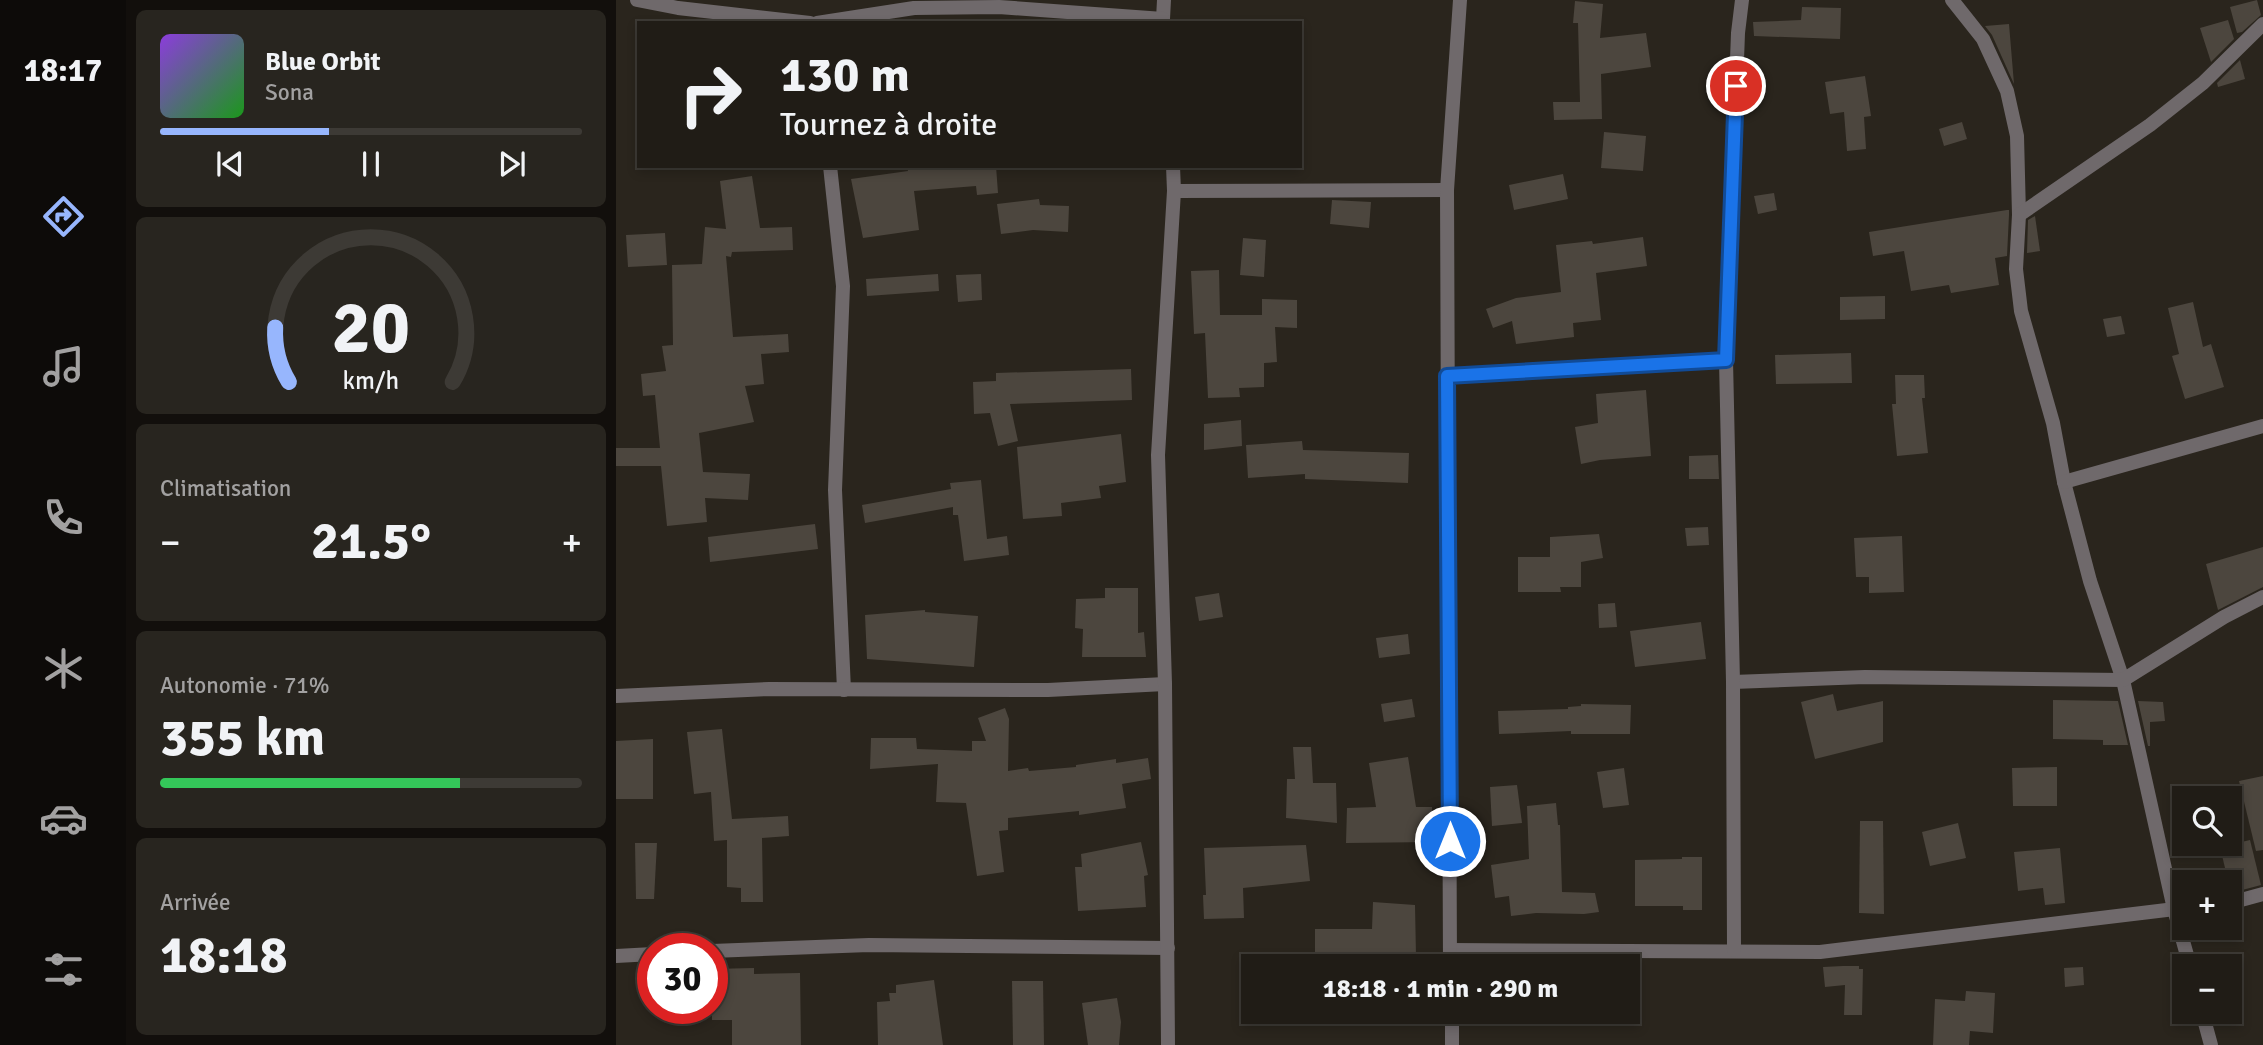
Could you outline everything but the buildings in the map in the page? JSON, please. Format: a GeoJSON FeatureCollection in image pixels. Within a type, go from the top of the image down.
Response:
{"type":"FeatureCollection","features":[{"type":"Feature","properties":{"kind":"street"},"geometry":{"type":"LineString","coordinates":[[637,0],[678,8],[792,21]]}},
{"type":"Feature","properties":{"kind":"street"},"geometry":{"type":"LineString","coordinates":[[827,21],[914,4],[999,7],[1163,21],[1164,0]]}},
{"type":"Feature","properties":{"kind":"street"},"geometry":{"type":"LineString","coordinates":[[1450,954],[1447,190],[1460,0]]}},
{"type":"Feature","properties":{"kind":"street"},"geometry":{"type":"LineString","coordinates":[[1734,950],[1733,682],[1726,360],[1738,33],[1742,0]]}},
{"type":"Feature","properties":{"kind":"street"},"geometry":{"type":"LineString","coordinates":[[1952,0],[1983,39],[2007,91],[2017,136],[2019,215],[2016,269],[2021,311],[2053,423],[2064,482],[2090,581],[2123,680],[2172,880]]}},
{"type":"Feature","properties":{"kind":"street"},"geometry":{"type":"LineString","coordinates":[[2019,215],[2150,125],[2203,83],[2263,24]]}},
{"type":"Feature","properties":{"kind":"street"},"geometry":{"type":"LineString","coordinates":[[830,168],[843,286],[835,490],[844,690]]}},
{"type":"Feature","properties":{"kind":"street"},"geometry":{"type":"LineString","coordinates":[[1168,1045],[1165,684],[1158,454],[1174,191],[1173,168]]}},
{"type":"Feature","properties":{"kind":"street"},"geometry":{"type":"LineString","coordinates":[[1174,191],[1447,190]]}},
{"type":"Feature","properties":{"kind":"street"},"geometry":{"type":"LineString","coordinates":[[1447,376],[1726,360]]}},
{"type":"Feature","properties":{"kind":"street"},"geometry":{"type":"LineString","coordinates":[[2064,482],[2263,426]]}},
{"type":"Feature","properties":{"kind":"street"},"geometry":{"type":"LineString","coordinates":[[1733,682],[1865,677],[2123,680],[2224,617],[2263,597]]}},
{"type":"Feature","properties":{"kind":"street"},"geometry":{"type":"LineString","coordinates":[[616,696],[769,689],[1048,690],[1165,684]]}},
{"type":"Feature","properties":{"kind":"street"},"geometry":{"type":"LineString","coordinates":[[2242,900],[2263,894]]}},
{"type":"Feature","properties":{"kind":"street"},"geometry":{"type":"LineString","coordinates":[[1450,950],[1820,952],[2172,910]]}},
{"type":"Feature","properties":{"kind":"street"},"geometry":{"type":"LineString","coordinates":[[728,950],[869,945],[1168,948]]}},
{"type":"Feature","properties":{"kind":"street"},"geometry":{"type":"LineString","coordinates":[[616,956],[637,955]]}},
{"type":"Feature","properties":{"kind":"street"},"geometry":{"type":"LineString","coordinates":[[1452,1024],[1452,1045]]}},
{"type":"Feature","properties":{"kind":"street"},"geometry":{"type":"LineString","coordinates":[[2205,1024],[2211,1045]]}},
{"type":"Feature","properties":{"kind":"route"},"geometry":{"type":"LineString","coordinates":[[1450,841],[1447,376],[1726,360],[1736,86]]}}]}
